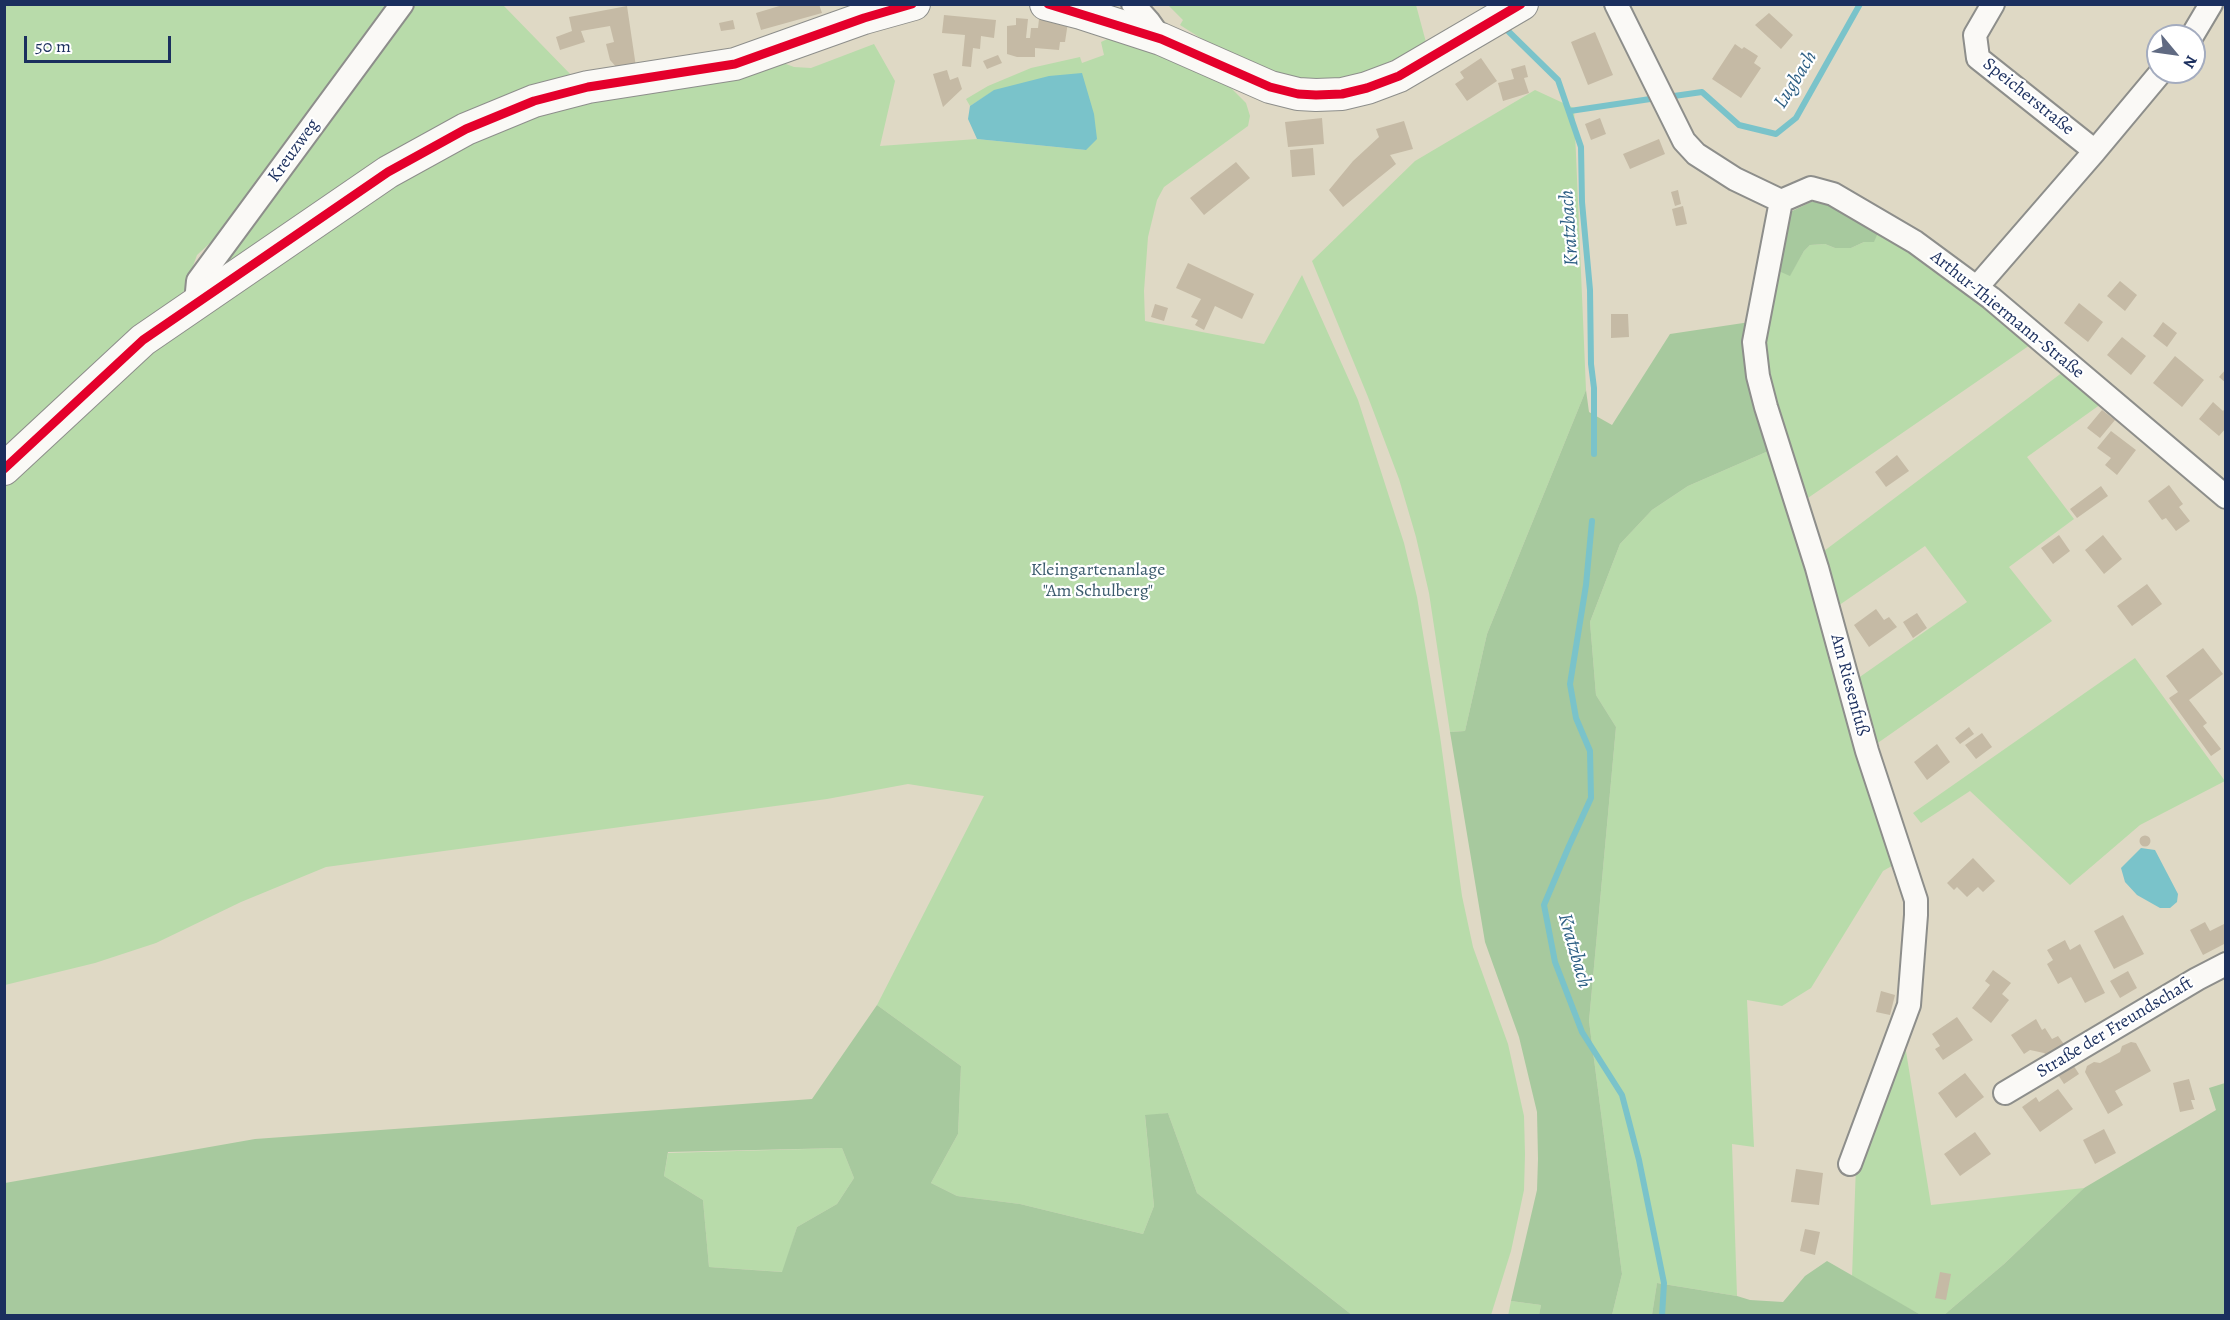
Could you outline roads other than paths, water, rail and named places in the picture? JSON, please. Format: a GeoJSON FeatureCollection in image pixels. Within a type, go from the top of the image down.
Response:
{"type":"FeatureCollection","features":[{"type":"Feature","properties":{"kind":"street","name":"Kreuzweg"},"geometry":{"type":"LineString","coordinates":[[196,302],[198,281],[402,4]]}},
{"type":"Feature","properties":{"kind":"street"},"geometry":{"type":"LineString","coordinates":[[4,469],[143,340],[388,172],[466,129],[534,101],[588,87],[735,64],[864,18],[914,4]]}},
{"type":"Feature","properties":{"kind":"street"},"geometry":{"type":"LineString","coordinates":[[1046,4],[1082,9],[1161,39],[1270,87],[1298,94],[1342,94],[1367,88],[1399,76],[1522,4]]}},
{"type":"Feature","properties":{"kind":"street"},"geometry":{"type":"LineString","coordinates":[[1133,4],[1161,39]]}},
{"type":"Feature","properties":{"kind":"street"},"geometry":{"type":"LineString","coordinates":[[1616,4],[1684,141],[1707,163],[1781,201]]}},
{"type":"Feature","properties":{"kind":"street","name":"Speicherstraße"},"geometry":{"type":"LineString","coordinates":[[1993,4],[1975,35],[1978,58],[2095,151]]}},
{"type":"Feature","properties":{"kind":"street"},"geometry":{"type":"LineString","coordinates":[[2199,24],[2211,4]]}},
{"type":"Feature","properties":{"kind":"street"},"geometry":{"type":"LineString","coordinates":[[1977,287],[2151,84]]}},
{"type":"Feature","properties":{"kind":"street","name":"Arthur-Thiermann-Straße"},"geometry":{"type":"LineString","coordinates":[[1781,201],[1811,188],[1833,194],[1915,242],[1977,287],[2226,496]]}},
{"type":"Feature","properties":{"kind":"street","name":"Am Riesenfuß"},"geometry":{"type":"LineString","coordinates":[[1781,201],[1754,342],[1758,376],[1817,568],[1867,751],[1916,900],[1910,1005],[1850,1164]]}},
{"type":"Feature","properties":{"kind":"street","name":"Straße der Freundschaft"},"geometry":{"type":"LineString","coordinates":[[2005,1093],[2226,964]]}},
{"type":"Feature","properties":{"kind":"water"},"geometry":{"type":"Polygon","coordinates":[[[1082,73],[1094,114],[1097,139],[1086,150],[977,139],[968,119],[970,106],[994,90],[1049,76],[1082,73]]]}},
{"type":"Feature","properties":{"kind":"water"},"geometry":{"type":"Polygon","coordinates":[[[2141,848],[2155,850],[2178,894],[2177,902],[2170,908],[2160,908],[2137,895],[2125,882],[2121,868],[2141,848]]]}},
{"type":"Feature","properties":{"kind":"waterway","name":"Lugbach"},"geometry":{"type":"LineString","coordinates":[[1667,97],[1702,92],[1739,125],[1776,134],[1796,118],[1860,4]]}},
{"type":"Feature","properties":{"kind":"waterway","name":"Kratzbach"},"geometry":{"type":"LineString","coordinates":[[1504,27],[1558,80],[1581,147],[1582,202],[1590,290],[1594,454]]}},
{"type":"Feature","properties":{"kind":"waterway","name":"Lugbach"},"geometry":{"type":"LineString","coordinates":[[1570,111],[1657,98]]}},
{"type":"Feature","properties":{"kind":"waterway","name":"Kratzbach"},"geometry":{"type":"LineString","coordinates":[[1592,521],[1586,585],[1570,684],[1576,718],[1590,751],[1591,798],[1544,905],[1555,962],[1582,1032],[1622,1095],[1639,1160],[1664,1283],[1662,1316]]}},
{"type":"Feature","properties":{"kind":"park label","name":"Kleingartenanlage \"Am Schulberg\""},"geometry":{"type":"Point","coordinates":[1098,581]}}]}
